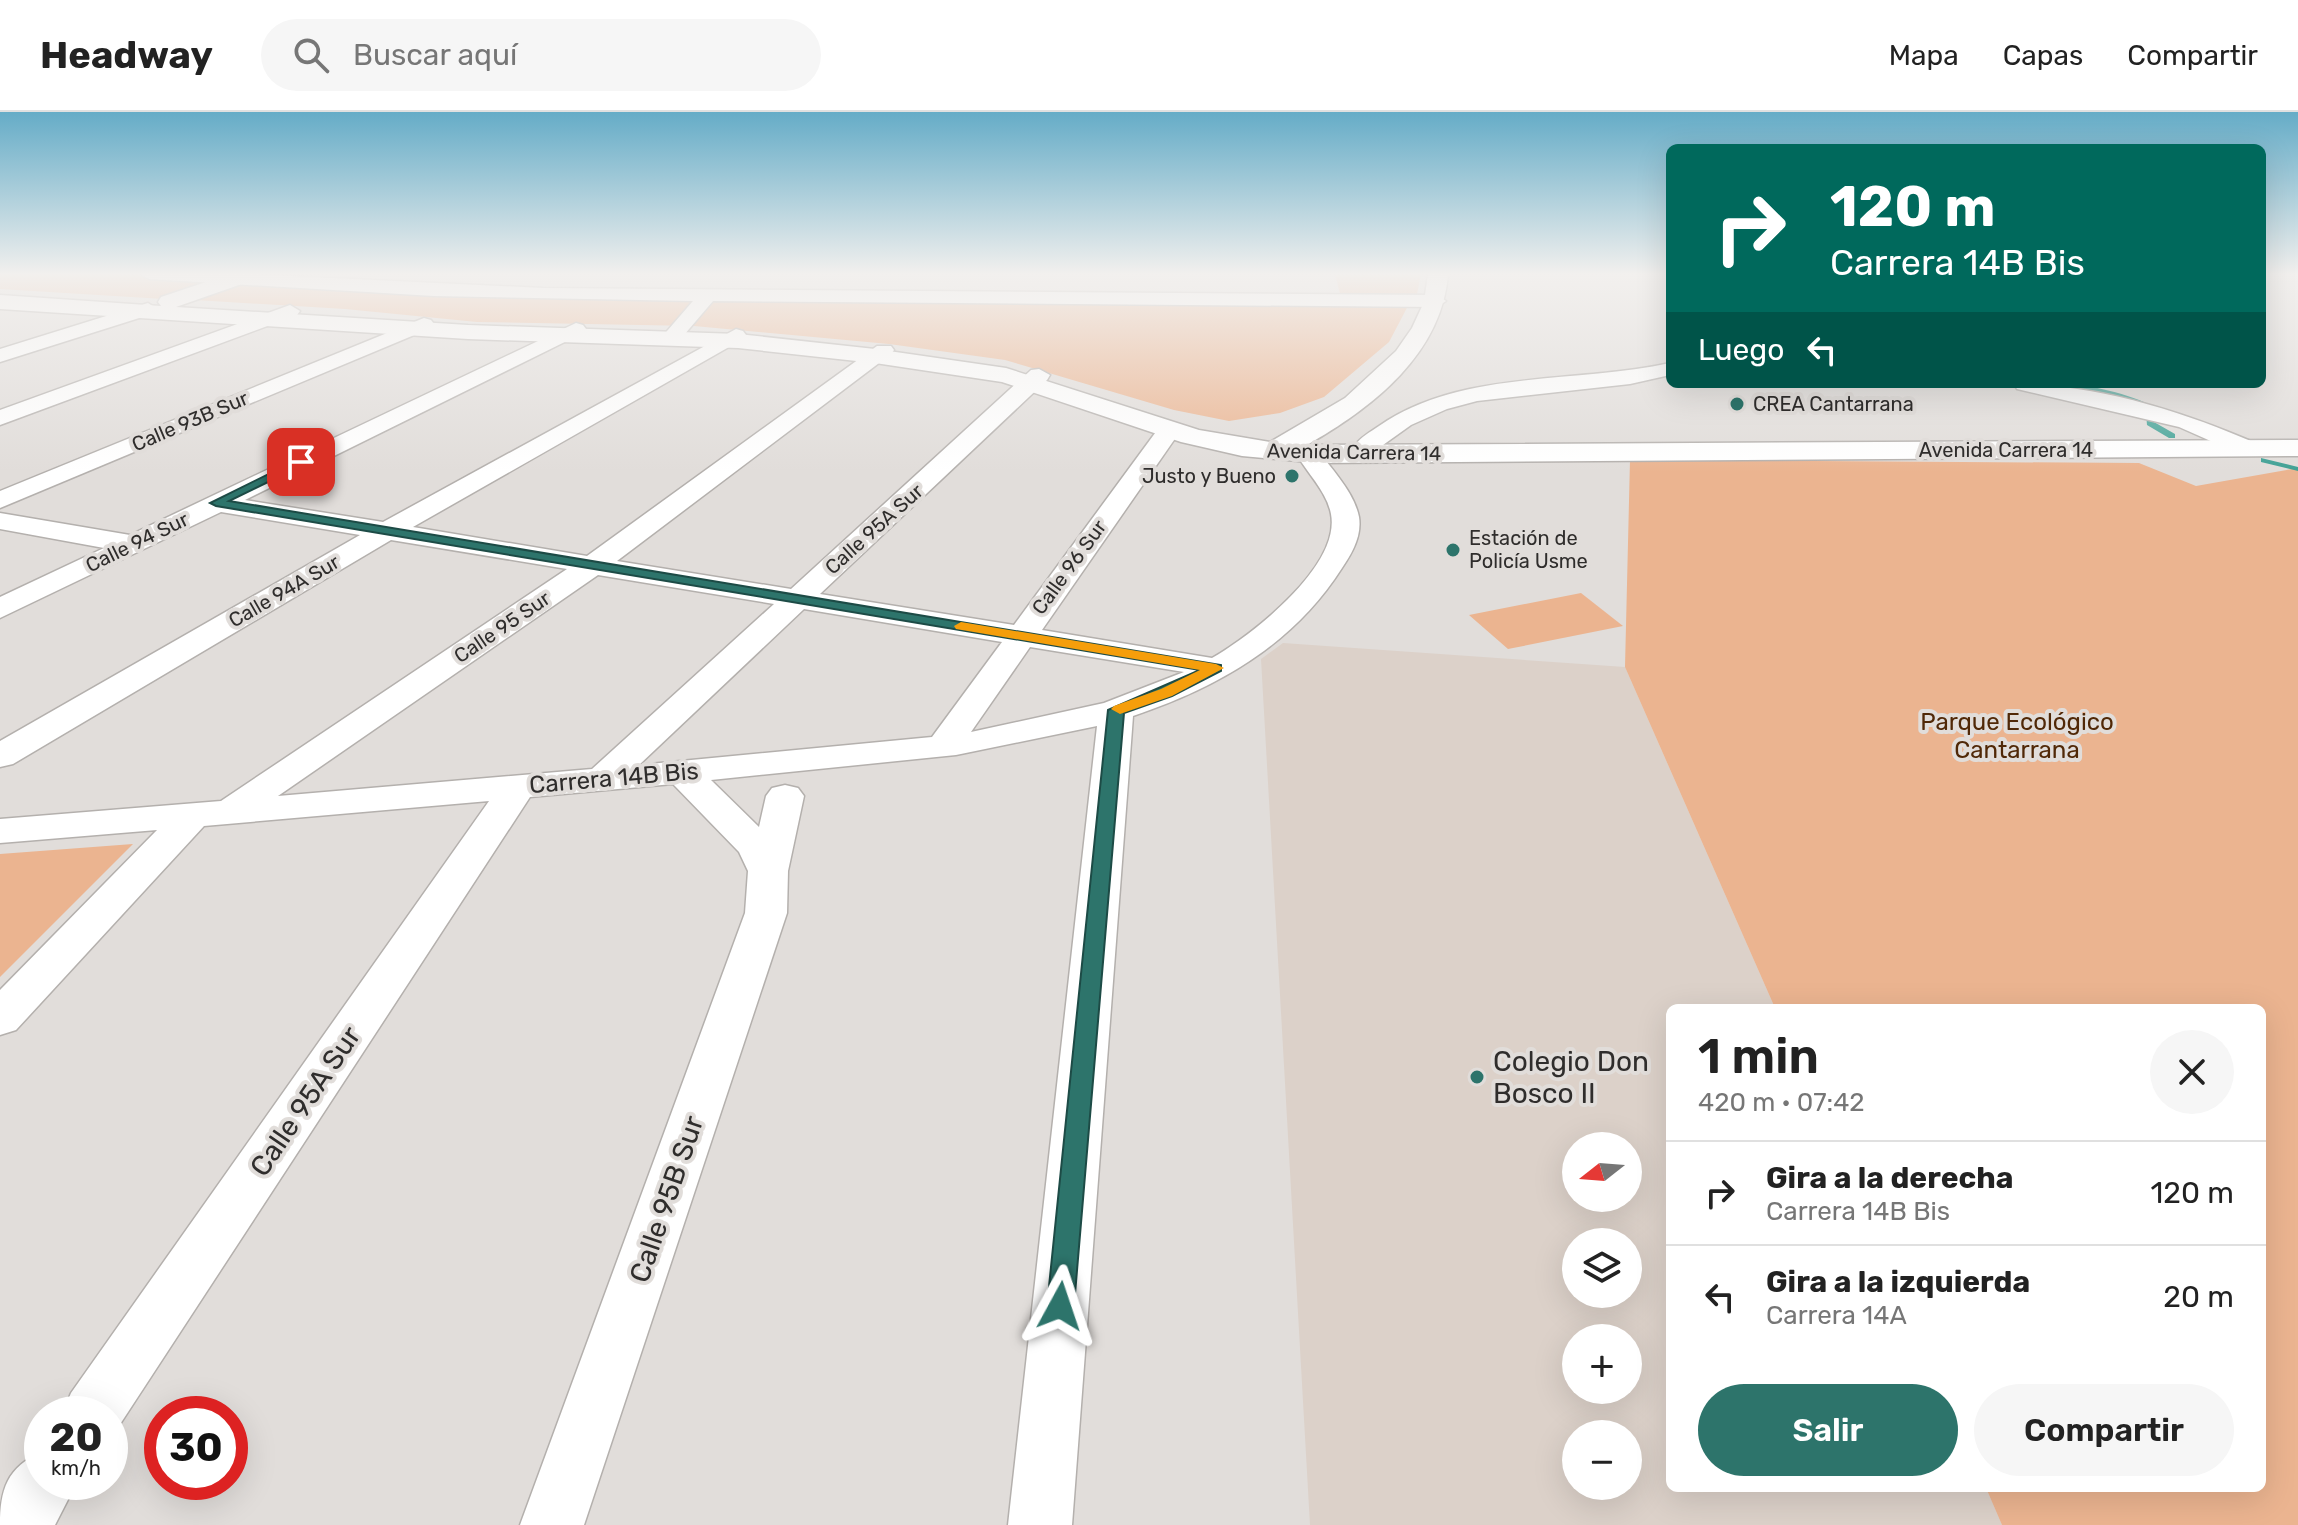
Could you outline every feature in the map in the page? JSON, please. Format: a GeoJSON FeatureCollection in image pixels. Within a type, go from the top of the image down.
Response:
{"type":"FeatureCollection","features":[{"type":"Feature","properties":{"kind":"main road","name":"Avenida Carrera 14"},"geometry":{"type":"LineString","coordinates":[[750,340],[879,353],[1036,378],[1236,440]]}},
{"type":"Feature","properties":{"kind":"main road"},"geometry":{"type":"LineString","coordinates":[[1294,449],[1353,406],[1415,340]]}},
{"type":"Feature","properties":{"kind":"main road","name":"Avenida Carrera 14"},"geometry":{"type":"LineString","coordinates":[[1036,378],[1169,430],[1294,449],[1400,457],[1523,452],[2298,448]]}},
{"type":"Feature","properties":{"kind":"main road"},"geometry":{"type":"LineString","coordinates":[[1236,440],[1353,406]]}},
{"type":"Feature","properties":{"kind":"main road","name":"Avenida Carrera 14"},"geometry":{"type":"LineString","coordinates":[[1294,449],[1367,445],[1523,452]]}},
{"type":"Feature","properties":{"kind":"street"},"geometry":{"type":"LineString","coordinates":[[0,356],[50,340]]}},
{"type":"Feature","properties":{"kind":"street"},"geometry":{"type":"LineString","coordinates":[[0,418],[212,340]]}},
{"type":"Feature","properties":{"kind":"street","name":"Calle 93B Sur"},"geometry":{"type":"LineString","coordinates":[[0,500],[385,340]]}},
{"type":"Feature","properties":{"kind":"street","name":"Calle 94 Sur"},"geometry":{"type":"LineString","coordinates":[[0,609],[554,340]]}},
{"type":"Feature","properties":{"kind":"street","name":"Calle 94A Sur"},"geometry":{"type":"LineString","coordinates":[[0,756],[387,531],[728,340]]}},
{"type":"Feature","properties":{"kind":"street","name":"Calle 95 Sur"},"geometry":{"type":"LineString","coordinates":[[0,1018],[212,813],[594,564],[879,353]]}},
{"type":"Feature","properties":{"kind":"street"},"geometry":{"type":"LineString","coordinates":[[1367,445],[1397,421],[1471,394],[1619,378],[1666,370]]}},
{"type":"Feature","properties":{"kind":"street","name":"Calle 95A Sur"},"geometry":{"type":"LineString","coordinates":[[602,780],[1036,378]]}},
{"type":"Feature","properties":{"kind":"street"},"geometry":{"type":"LineString","coordinates":[[2042,388],[2178,419],[2249,449]]}},
{"type":"Feature","properties":{"kind":"street","name":"Calle 96 Sur"},"geometry":{"type":"LineString","coordinates":[[944,745],[1169,430]]}},
{"type":"Feature","properties":{"kind":"street","name":"Carrera 14B Bis"},"geometry":{"type":"LineString","coordinates":[[0,831],[602,780],[944,745],[1033,730],[1116,710],[1166,693],[1259,642],[1288,618],[1338,552],[1346,528],[1343,508],[1294,449]]}},
{"type":"Feature","properties":{"kind":"street"},"geometry":{"type":"LineString","coordinates":[[216,503],[1216,668]]}},
{"type":"Feature","properties":{"kind":"street"},"geometry":{"type":"LineString","coordinates":[[0,521],[131,544]]}},
{"type":"Feature","properties":{"kind":"street"},"geometry":{"type":"LineString","coordinates":[[1040,1525],[1116,710]]}},
{"type":"Feature","properties":{"kind":"street"},"geometry":{"type":"LineString","coordinates":[[682,772],[755,846],[768,871]]}},
{"type":"Feature","properties":{"kind":"street","name":"Calle 95A Sur"},"geometry":{"type":"LineString","coordinates":[[104,1396],[518,787]]}},
{"type":"Feature","properties":{"kind":"street","name":"Calle 95B Sur"},"geometry":{"type":"LineString","coordinates":[[552,1525],[766,913],[768,871],[785,796]]}},
{"type":"Feature","properties":{"kind":"street"},"geometry":{"type":"LineString","coordinates":[[17,1525],[34,1500]]}},
{"type":"Feature","properties":{"kind":"shaded area","name":"Colegio Don Bosco II"},"geometry":{"type":"Polygon","coordinates":[[[1283,643],[1625,667],[1773,1004],[1666,1004],[1666,1492],[1988,1492],[2002,1525],[1310,1525],[1261,659],[1283,643]]]}},
{"type":"Feature","properties":{"kind":"green space"},"geometry":{"type":"Polygon","coordinates":[[[845,340],[1390,340],[1324,397],[1280,413],[1229,421],[1174,410],[1005,360],[845,340]]]}},
{"type":"Feature","properties":{"kind":"green space","name":"Parque Ecológico Cantarrana"},"geometry":{"type":"Polygon","coordinates":[[[1630,460],[2139,463],[2196,486],[2298,468],[2298,1525],[2002,1525],[1988,1492],[2266,1492],[2266,1004],[1773,1004],[1625,667],[1630,460]]]}},
{"type":"Feature","properties":{"kind":"green space"},"geometry":{"type":"Polygon","coordinates":[[[1581,593],[1623,626],[1508,649],[1469,615],[1581,593]]]}},
{"type":"Feature","properties":{"kind":"green space"},"geometry":{"type":"Polygon","coordinates":[[[133,844],[0,977],[0,854],[133,844]]]}},
{"type":"Feature","properties":{"kind":"waterway"},"geometry":{"type":"LineString","coordinates":[[2082,388],[2150,407]]}},
{"type":"Feature","properties":{"kind":"waterway"},"geometry":{"type":"LineString","coordinates":[[2149,415],[2150,423],[2172,436]]}},
{"type":"Feature","properties":{"kind":"waterway"},"geometry":{"type":"LineString","coordinates":[[2264,460],[2298,469]]}},
{"type":"Feature","properties":{"kind":"slow traffic"},"geometry":{"type":"LineString","coordinates":[[961,626],[1216,668],[1166,693],[1120,709]]}},
{"type":"Feature","properties":{"kind":"place","name":"CREA Cantarrana"},"geometry":{"type":"Point","coordinates":[1737,404]}},
{"type":"Feature","properties":{"kind":"place","name":"Justo y Bueno"},"geometry":{"type":"Point","coordinates":[1292,476]}},
{"type":"Feature","properties":{"kind":"place","name":"Estación de Policía Usme"},"geometry":{"type":"Point","coordinates":[1453,550]}},
{"type":"Feature","properties":{"kind":"place","name":"Colegio Don Bosco II"},"geometry":{"type":"Point","coordinates":[1477,1077]}},
{"type":"Feature","properties":{"kind":"route"},"geometry":{"type":"LineString","coordinates":[[301,462],[216,503],[1216,668],[1166,693],[1116,710],[1060,1306]]}}]}
